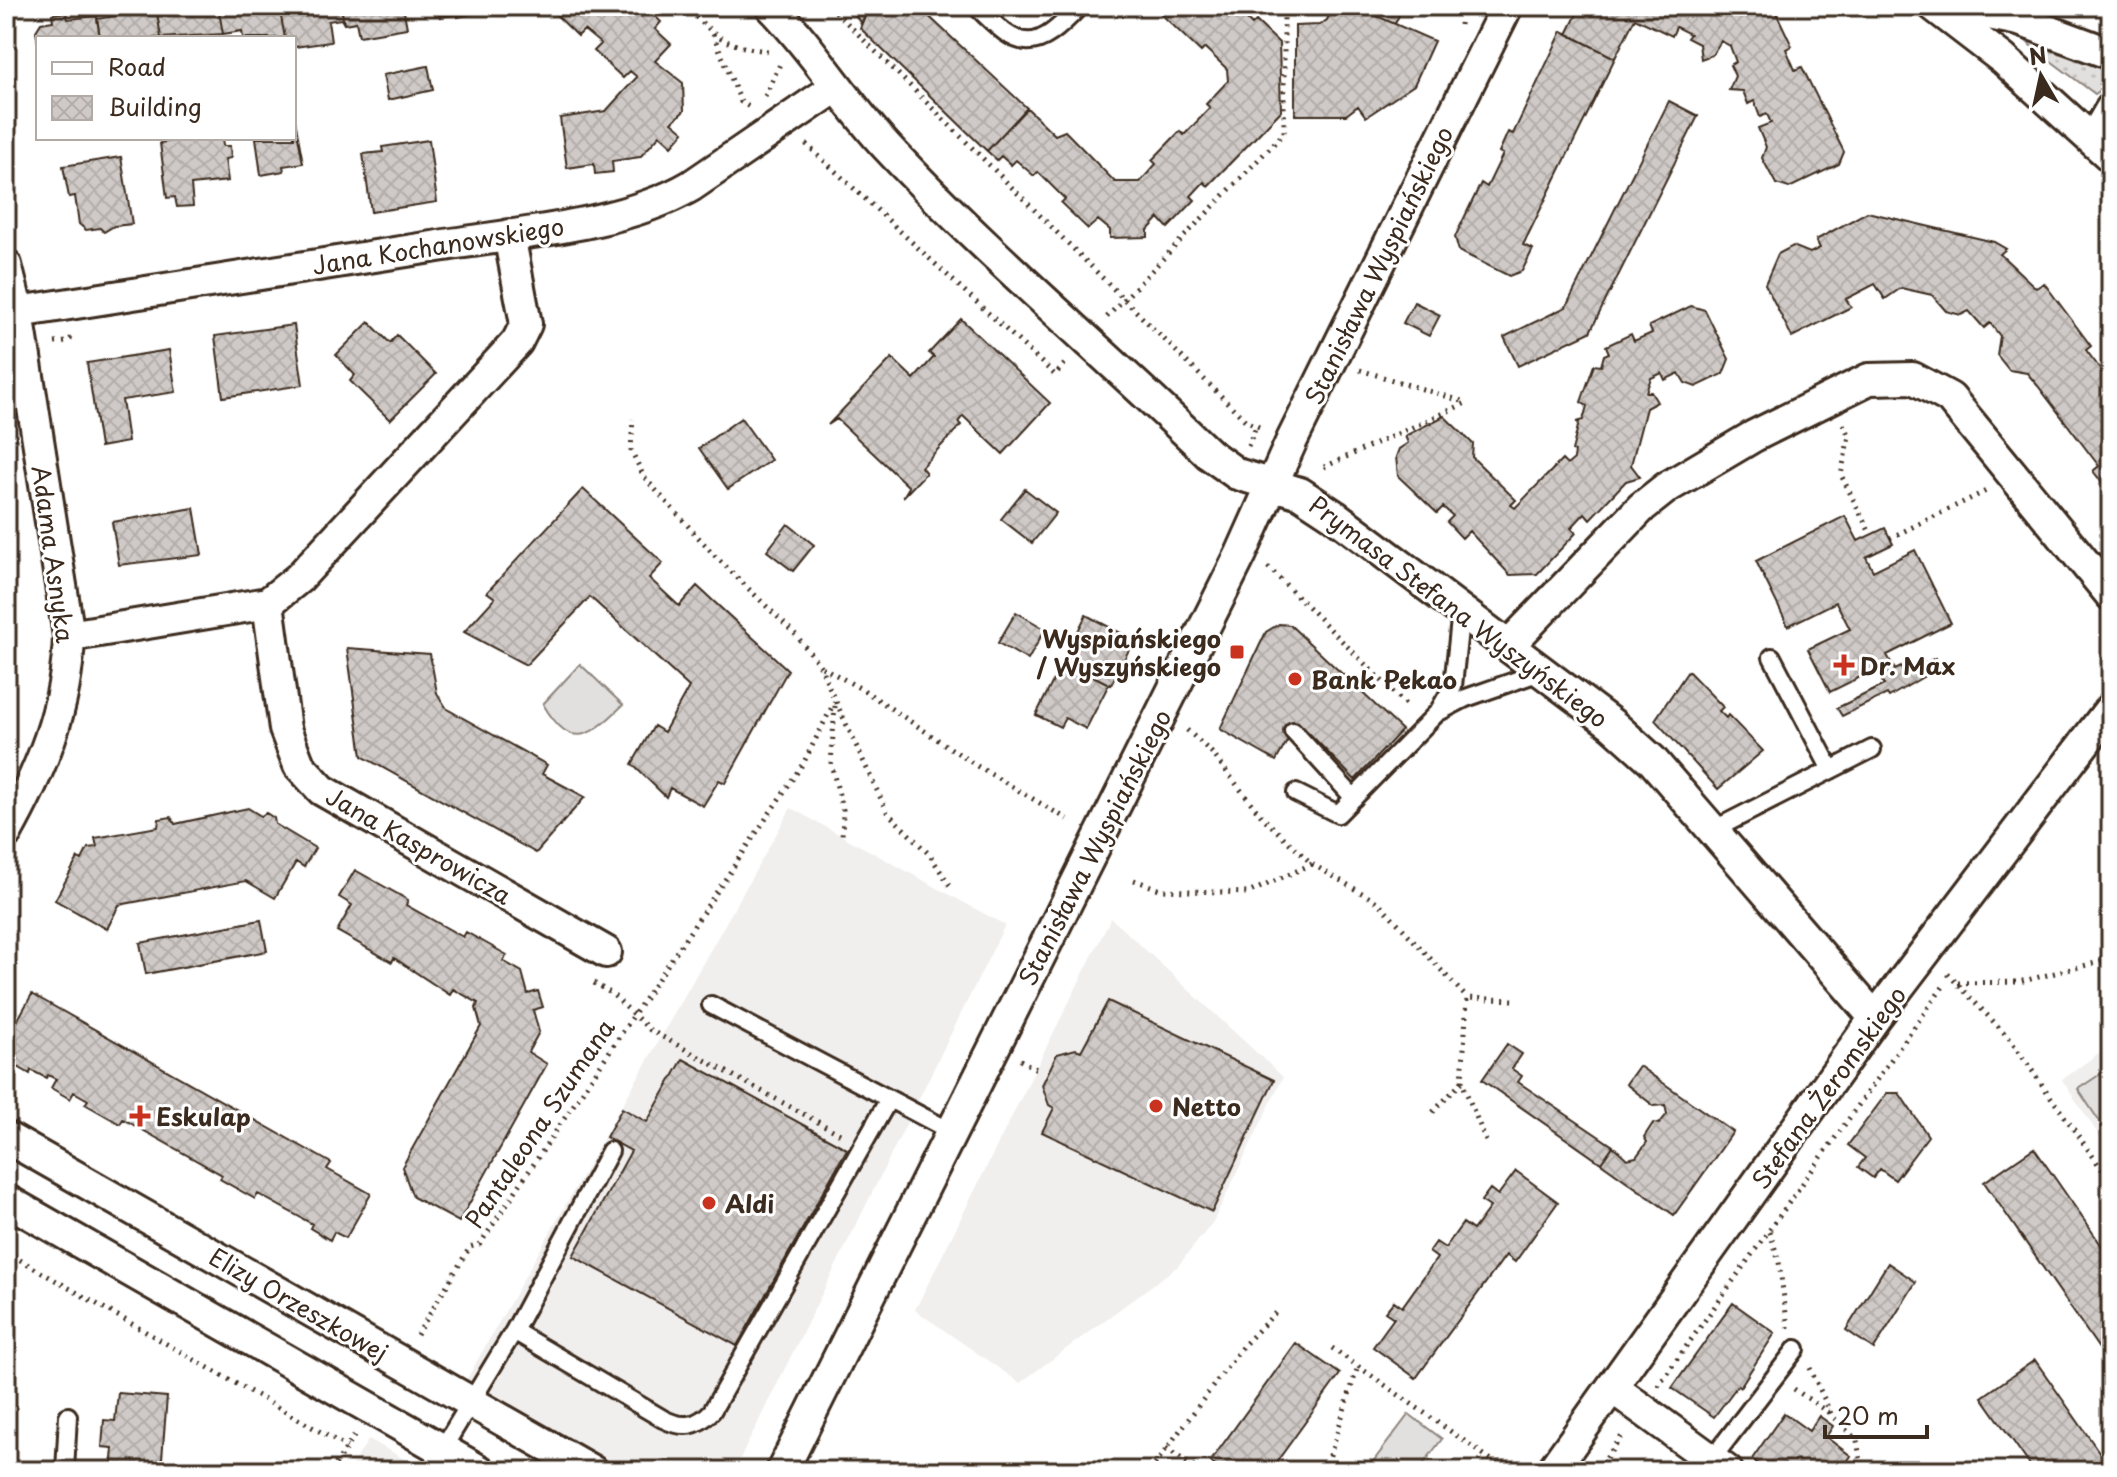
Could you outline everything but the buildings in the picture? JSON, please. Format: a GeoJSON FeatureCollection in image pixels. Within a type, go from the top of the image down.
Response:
{"type":"FeatureCollection","features":[{"type":"Feature","properties":{"kind":"street","name":"Prymasa Stefana Wyszyńskiego"},"geometry":{"type":"LineString","coordinates":[[771,6],[797,48],[836,87],[887,148],[1209,454],[1237,474],[1300,493],[1335,516],[1543,671],[1652,760],[1715,829],[1875,1018]]}},
{"type":"Feature","properties":{"kind":"street","name":"Prymasa Stefana Wyszyńskiego"},"geometry":{"type":"LineString","coordinates":[[793,6],[797,48]]}},
{"type":"Feature","properties":{"kind":"street","name":"Stanisława Wyspiańskiego"},"geometry":{"type":"LineString","coordinates":[[782,1471],[1507,6]]}},
{"type":"Feature","properties":{"kind":"street"},"geometry":{"type":"LineString","coordinates":[[1934,6],[2105,145]]}},
{"type":"Feature","properties":{"kind":"street"},"geometry":{"type":"LineString","coordinates":[[1949,6],[2019,20],[2111,54]]}},
{"type":"Feature","properties":{"kind":"street","name":"Jana Kochanowskiego"},"geometry":{"type":"LineString","coordinates":[[12,314],[509,235],[638,210],[667,200],[836,87]]}},
{"type":"Feature","properties":{"kind":"street"},"geometry":{"type":"LineString","coordinates":[[2105,145],[2111,109]]}},
{"type":"Feature","properties":{"kind":"street"},"geometry":{"type":"LineString","coordinates":[[69,636],[268,603],[299,578],[517,342],[526,324],[509,235]]}},
{"type":"Feature","properties":{"kind":"street","name":"Adama Asnyka"},"geometry":{"type":"LineString","coordinates":[[6,265],[69,636],[68,674],[58,718],[43,758],[6,833]]}},
{"type":"Feature","properties":{"kind":"street"},"geometry":{"type":"LineString","coordinates":[[1509,645],[1642,507],[1666,488],[1830,396],[1879,376],[1901,376],[1929,384],[1950,398],[2111,595]]}},
{"type":"Feature","properties":{"kind":"street","name":"Jana Kasprowicza"},"geometry":{"type":"LineString","coordinates":[[268,603],[285,729],[299,765],[322,790],[606,952]]}},
{"type":"Feature","properties":{"kind":"street","name":"Stefana Żeromskiego"},"geometry":{"type":"LineString","coordinates":[[1552,1471],[1875,1018],[2107,722]]}},
{"type":"Feature","properties":{"kind":"street","name":"Elizy Orzeszkowej"},"geometry":{"type":"LineString","coordinates":[[6,1137],[592,1471]]}},
{"type":"Feature","properties":{"kind":"street"},"geometry":{"type":"LineString","coordinates":[[6,1200],[436,1460],[480,1471]]}},
{"type":"Feature","properties":{"kind":"street"},"geometry":{"type":"LineString","coordinates":[[1613,1388],[1720,1465]]}},
{"type":"Feature","properties":{"kind":"lane"},"geometry":{"type":"LineString","coordinates":[[976,6],[1011,38],[1025,41],[1055,33],[1080,6]]}},
{"type":"Feature","properties":{"kind":"lane"},"geometry":{"type":"LineString","coordinates":[[1296,793],[1338,814],[1432,719],[1453,686],[1461,610]]}},
{"type":"Feature","properties":{"kind":"lane"},"geometry":{"type":"LineString","coordinates":[[1772,657],[1831,770]]}},
{"type":"Feature","properties":{"kind":"lane"},"geometry":{"type":"LineString","coordinates":[[1432,719],[1466,698],[1543,671]]}},
{"type":"Feature","properties":{"kind":"lane"},"geometry":{"type":"LineString","coordinates":[[1293,731],[1354,798]]}},
{"type":"Feature","properties":{"kind":"lane"},"geometry":{"type":"LineString","coordinates":[[1715,829],[1872,749]]}},
{"type":"Feature","properties":{"kind":"lane"},"geometry":{"type":"LineString","coordinates":[[711,1005],[952,1132]]}},
{"type":"Feature","properties":{"kind":"lane"},"geometry":{"type":"LineString","coordinates":[[514,1331],[676,1426],[703,1420],[712,1411],[889,1099]]}},
{"type":"Feature","properties":{"kind":"lane"},"geometry":{"type":"LineString","coordinates":[[436,1460],[473,1404],[610,1151]]}},
{"type":"Feature","properties":{"kind":"lane"},"geometry":{"type":"LineString","coordinates":[[1720,1465],[1775,1376],[1796,1349]]}},
{"type":"Feature","properties":{"kind":"lane"},"geometry":{"type":"LineString","coordinates":[[65,1471],[68,1416]]}},
{"type":"Feature","properties":{"kind":"path"},"geometry":{"type":"LineString","coordinates":[[684,6],[713,33],[736,47],[773,51]]}},
{"type":"Feature","properties":{"kind":"path"},"geometry":{"type":"LineString","coordinates":[[830,6],[1247,422],[1265,429]]}},
{"type":"Feature","properties":{"kind":"path"},"geometry":{"type":"LineString","coordinates":[[1098,327],[1284,133],[1284,7],[1297,6]]}},
{"type":"Feature","properties":{"kind":"path"},"geometry":{"type":"LineString","coordinates":[[713,33],[741,102],[753,110]]}},
{"type":"Feature","properties":{"kind":"path"},"geometry":{"type":"LineString","coordinates":[[741,118],[765,97],[797,48]]}},
{"type":"Feature","properties":{"kind":"path"},"geometry":{"type":"LineString","coordinates":[[779,126],[809,147],[1055,375]]}},
{"type":"Feature","properties":{"kind":"path"},"geometry":{"type":"LineString","coordinates":[[1324,467],[1466,403],[1355,369]]}},
{"type":"Feature","properties":{"kind":"path"},"geometry":{"type":"LineString","coordinates":[[1830,396],[1849,436],[1841,475],[1871,535]]}},
{"type":"Feature","properties":{"kind":"path"},"geometry":{"type":"LineString","coordinates":[[633,419],[631,450],[644,477],[716,557],[796,635],[821,667],[887,812],[929,854],[953,890]]}},
{"type":"Feature","properties":{"kind":"path"},"geometry":{"type":"LineString","coordinates":[[1247,447],[1256,426]]}},
{"type":"Feature","properties":{"kind":"path"},"geometry":{"type":"LineString","coordinates":[[1890,538],[2014,477]]}},
{"type":"Feature","properties":{"kind":"path"},"geometry":{"type":"LineString","coordinates":[[1270,568],[1432,719]]}},
{"type":"Feature","properties":{"kind":"path"},"geometry":{"type":"LineString","coordinates":[[821,667],[865,691],[977,766],[1067,819]]}},
{"type":"Feature","properties":{"kind":"path"},"geometry":{"type":"LineString","coordinates":[[835,701],[831,764],[843,810],[842,838]]}},
{"type":"Feature","properties":{"kind":"path","name":"Pantaleona Szumana"},"geometry":{"type":"LineString","coordinates":[[470,1247],[480,1244],[804,762],[835,701]]}},
{"type":"Feature","properties":{"kind":"path"},"geometry":{"type":"LineString","coordinates":[[1186,729],[1212,753],[1262,817],[1312,864],[1379,903],[1467,998],[1514,1000]]}},
{"type":"Feature","properties":{"kind":"path"},"geometry":{"type":"LineString","coordinates":[[1134,880],[1162,890],[1248,893],[1312,864]]}},
{"type":"Feature","properties":{"kind":"path"},"geometry":{"type":"LineString","coordinates":[[1926,953],[2009,1038],[2111,1182]]}},
{"type":"Feature","properties":{"kind":"path"},"geometry":{"type":"LineString","coordinates":[[1957,983],[2019,982],[2111,959]]}},
{"type":"Feature","properties":{"kind":"path"},"geometry":{"type":"LineString","coordinates":[[1597,1471],[1950,976]]}},
{"type":"Feature","properties":{"kind":"path"},"geometry":{"type":"LineString","coordinates":[[1467,998],[1462,1082],[1486,1141]]}},
{"type":"Feature","properties":{"kind":"path"},"geometry":{"type":"LineString","coordinates":[[634,1015],[650,1030],[862,1146]]}},
{"type":"Feature","properties":{"kind":"path"},"geometry":{"type":"LineString","coordinates":[[1433,1112],[1462,1082]]}},
{"type":"Feature","properties":{"kind":"path"},"geometry":{"type":"LineString","coordinates":[[6,1252],[347,1447]]}},
{"type":"Feature","properties":{"kind":"path"},"geometry":{"type":"LineString","coordinates":[[1150,1471],[1242,1347],[1278,1310]]}},
{"type":"Feature","properties":{"kind":"path"},"geometry":{"type":"LineString","coordinates":[[1332,1348],[1507,1471]]}},
{"type":"Feature","properties":{"kind":"path"},"geometry":{"type":"LineString","coordinates":[[1325,1471],[1358,1366]]}},
{"type":"Feature","properties":{"kind":"path"},"geometry":{"type":"LineString","coordinates":[[1775,1376],[1832,1416]]}},
{"type":"Feature","properties":{"kind":"path"},"geometry":{"type":"LineString","coordinates":[[1166,1448],[1199,1471]]}},
{"type":"Feature","properties":{"kind":"shaded area"},"geometry":{"type":"Polygon","coordinates":[[[2027,36],[2111,73],[2111,83],[2095,94],[2031,46],[2024,39],[2027,36]]]}},
{"type":"Feature","properties":{"kind":"shaded area"},"geometry":{"type":"Polygon","coordinates":[[[580,664],[623,705],[592,731],[573,734],[553,720],[543,704],[580,664]]]}},
{"type":"Feature","properties":{"kind":"shaded area"},"geometry":{"type":"Polygon","coordinates":[[[791,808],[1005,925],[734,1471],[615,1471],[465,1382],[791,808]]]}},
{"type":"Feature","properties":{"kind":"shaded area"},"geometry":{"type":"Polygon","coordinates":[[[1111,918],[1283,1077],[1213,1222],[1178,1266],[1020,1383],[915,1310],[1111,918]]]}},
{"type":"Feature","properties":{"kind":"shaded area"},"geometry":{"type":"Polygon","coordinates":[[[2111,1044],[2111,1153],[2062,1080],[2111,1044]]]}},
{"type":"Feature","properties":{"kind":"shaded area"},"geometry":{"type":"Polygon","coordinates":[[[2111,1067],[2111,1139],[2078,1089],[2111,1067]]]}},
{"type":"Feature","properties":{"kind":"shaded area"},"geometry":{"type":"Polygon","coordinates":[[[1409,1414],[1442,1439],[1418,1471],[1366,1471],[1409,1414]]]}},
{"type":"Feature","properties":{"kind":"shaded area"},"geometry":{"type":"Polygon","coordinates":[[[369,1439],[425,1471],[348,1471],[369,1439]]]}},
{"type":"Feature","properties":{"kind":"place","name":"Wyspiańskiego / Wyszyńskiego"},"geometry":{"type":"Point","coordinates":[1237,652]}},
{"type":"Feature","properties":{"kind":"place","name":"Dr. Max"},"geometry":{"type":"Point","coordinates":[1844,665]}},
{"type":"Feature","properties":{"kind":"place","name":"Bank Pekao"},"geometry":{"type":"Point","coordinates":[1295,679]}},
{"type":"Feature","properties":{"kind":"place","name":"Netto"},"geometry":{"type":"Point","coordinates":[1156,1106]}},
{"type":"Feature","properties":{"kind":"place","name":"Eskulap"},"geometry":{"type":"Point","coordinates":[140,1116]}},
{"type":"Feature","properties":{"kind":"place","name":"Aldi"},"geometry":{"type":"Point","coordinates":[709,1203]}}]}
